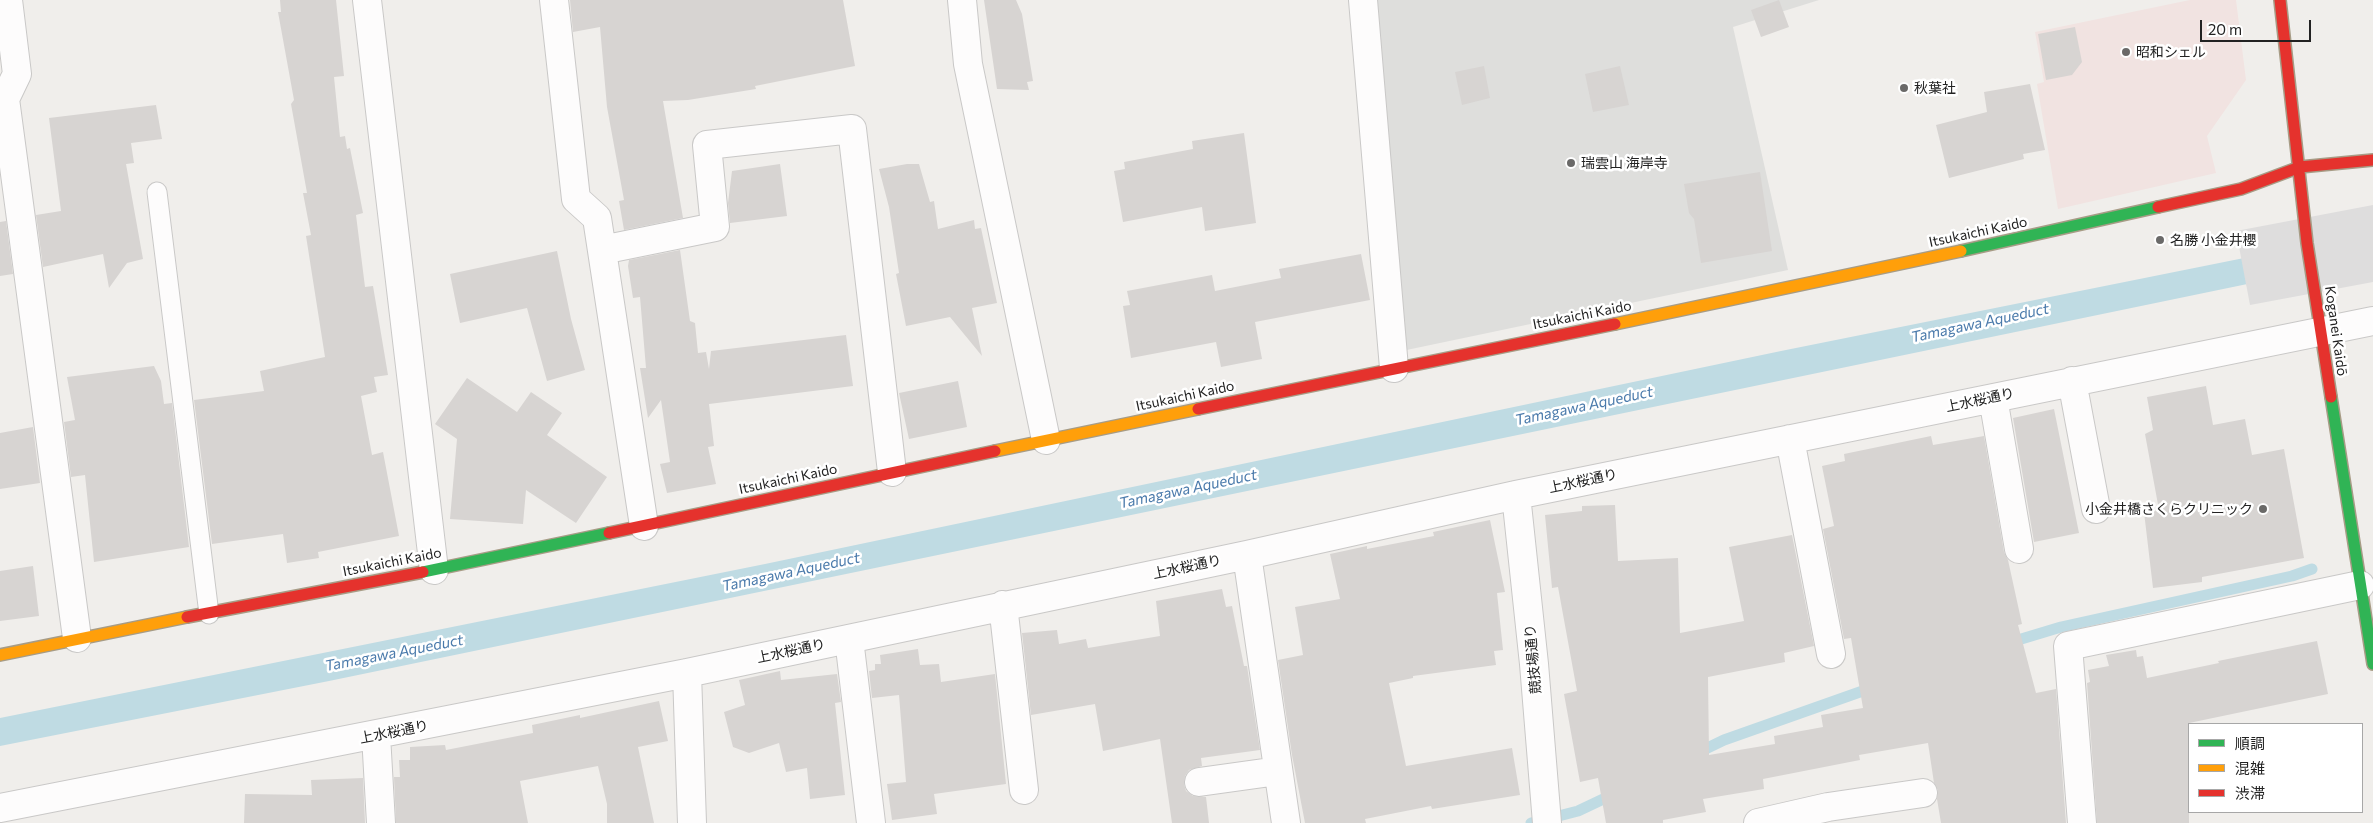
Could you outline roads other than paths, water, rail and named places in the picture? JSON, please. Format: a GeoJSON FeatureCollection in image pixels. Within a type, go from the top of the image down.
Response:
{"type":"FeatureCollection","features":[{"type":"Feature","properties":{"kind":"main road","name":"Koganei Kaidō"},"geometry":{"type":"LineString","coordinates":[[2280,0],[2307,243],[2373,664]]}},
{"type":"Feature","properties":{"kind":"main road","name":"Itsukaichi Kaido"},"geometry":{"type":"LineString","coordinates":[[0,654],[434,570],[1046,440],[1787,289],[2241,189],[2300,167],[2373,160]]}},
{"type":"Feature","properties":{"kind":"street"},"geometry":{"type":"LineString","coordinates":[[8,0],[17,74],[5,99],[77,638]]}},
{"type":"Feature","properties":{"kind":"street"},"geometry":{"type":"LineString","coordinates":[[367,0],[434,570]]}},
{"type":"Feature","properties":{"kind":"street"},"geometry":{"type":"LineString","coordinates":[[554,0],[576,199],[598,218],[644,526]]}},
{"type":"Feature","properties":{"kind":"street"},"geometry":{"type":"LineString","coordinates":[[962,0],[968,64],[1046,440]]}},
{"type":"Feature","properties":{"kind":"street"},"geometry":{"type":"LineString","coordinates":[[1363,0],[1394,368]]}},
{"type":"Feature","properties":{"kind":"street"},"geometry":{"type":"LineString","coordinates":[[602,250],[715,227],[707,145],[852,129],[892,472]]}},
{"type":"Feature","properties":{"kind":"street","name":"上水桜通り"},"geometry":{"type":"LineString","coordinates":[[0,808],[687,673],[1247,555],[1516,495],[2373,321]]}},
{"type":"Feature","properties":{"kind":"street"},"geometry":{"type":"LineString","coordinates":[[2072,381],[2096,509]]}},
{"type":"Feature","properties":{"kind":"street"},"geometry":{"type":"LineString","coordinates":[[1993,398],[2019,548]]}},
{"type":"Feature","properties":{"kind":"street"},"geometry":{"type":"LineString","coordinates":[[1790,439],[1831,654]]}},
{"type":"Feature","properties":{"kind":"street","name":"競技場通り"},"geometry":{"type":"LineString","coordinates":[[1516,495],[1534,664],[1546,813]]}},
{"type":"Feature","properties":{"kind":"street"},"geometry":{"type":"LineString","coordinates":[[1247,555],[1286,823]]}},
{"type":"Feature","properties":{"kind":"street"},"geometry":{"type":"LineString","coordinates":[[2082,823],[2068,646],[2360,585]]}},
{"type":"Feature","properties":{"kind":"street"},"geometry":{"type":"LineString","coordinates":[[1003,605],[1024,790]]}},
{"type":"Feature","properties":{"kind":"street"},"geometry":{"type":"LineString","coordinates":[[849,639],[871,823]]}},
{"type":"Feature","properties":{"kind":"street"},"geometry":{"type":"LineString","coordinates":[[687,673],[692,823]]}},
{"type":"Feature","properties":{"kind":"street"},"geometry":{"type":"LineString","coordinates":[[376,735],[381,823]]}},
{"type":"Feature","properties":{"kind":"street"},"geometry":{"type":"LineString","coordinates":[[1199,782],[1278,771]]}},
{"type":"Feature","properties":{"kind":"street"},"geometry":{"type":"LineString","coordinates":[[1758,823],[1829,815],[1923,793]]}},
{"type":"Feature","properties":{"kind":"lane"},"geometry":{"type":"LineString","coordinates":[[156,192],[209,614]]}},
{"type":"Feature","properties":{"kind":"water","name":"Tamagawa Aqueduct"},"geometry":{"type":"Polygon","coordinates":[[[2274,252],[2373,258],[329,681],[0,746],[0,718],[765,564],[1781,351],[2274,252]]]}},
{"type":"Feature","properties":{"kind":"waterway"},"geometry":{"type":"LineString","coordinates":[[2008,643],[2061,627],[2292,576],[2312,569]]}},
{"type":"Feature","properties":{"kind":"waterway"},"geometry":{"type":"LineString","coordinates":[[1695,754],[1724,740],[1874,687]]}},
{"type":"Feature","properties":{"kind":"waterway"},"geometry":{"type":"LineString","coordinates":[[1531,823],[1578,811],[1616,793]]}},
{"type":"Feature","properties":{"kind":"place","name":"昭和シェル"},"geometry":{"type":"Point","coordinates":[2126,52]}},
{"type":"Feature","properties":{"kind":"place","name":"秋葉社"},"geometry":{"type":"Point","coordinates":[1904,88]}},
{"type":"Feature","properties":{"kind":"place","name":"瑞雲山 海岸寺"},"geometry":{"type":"Point","coordinates":[1571,163]}},
{"type":"Feature","properties":{"kind":"place","name":"名勝 小金井櫻"},"geometry":{"type":"Point","coordinates":[2160,240]}},
{"type":"Feature","properties":{"kind":"place","name":"小金井橋さくらクリニック"},"geometry":{"type":"Point","coordinates":[2263,509]}}]}
